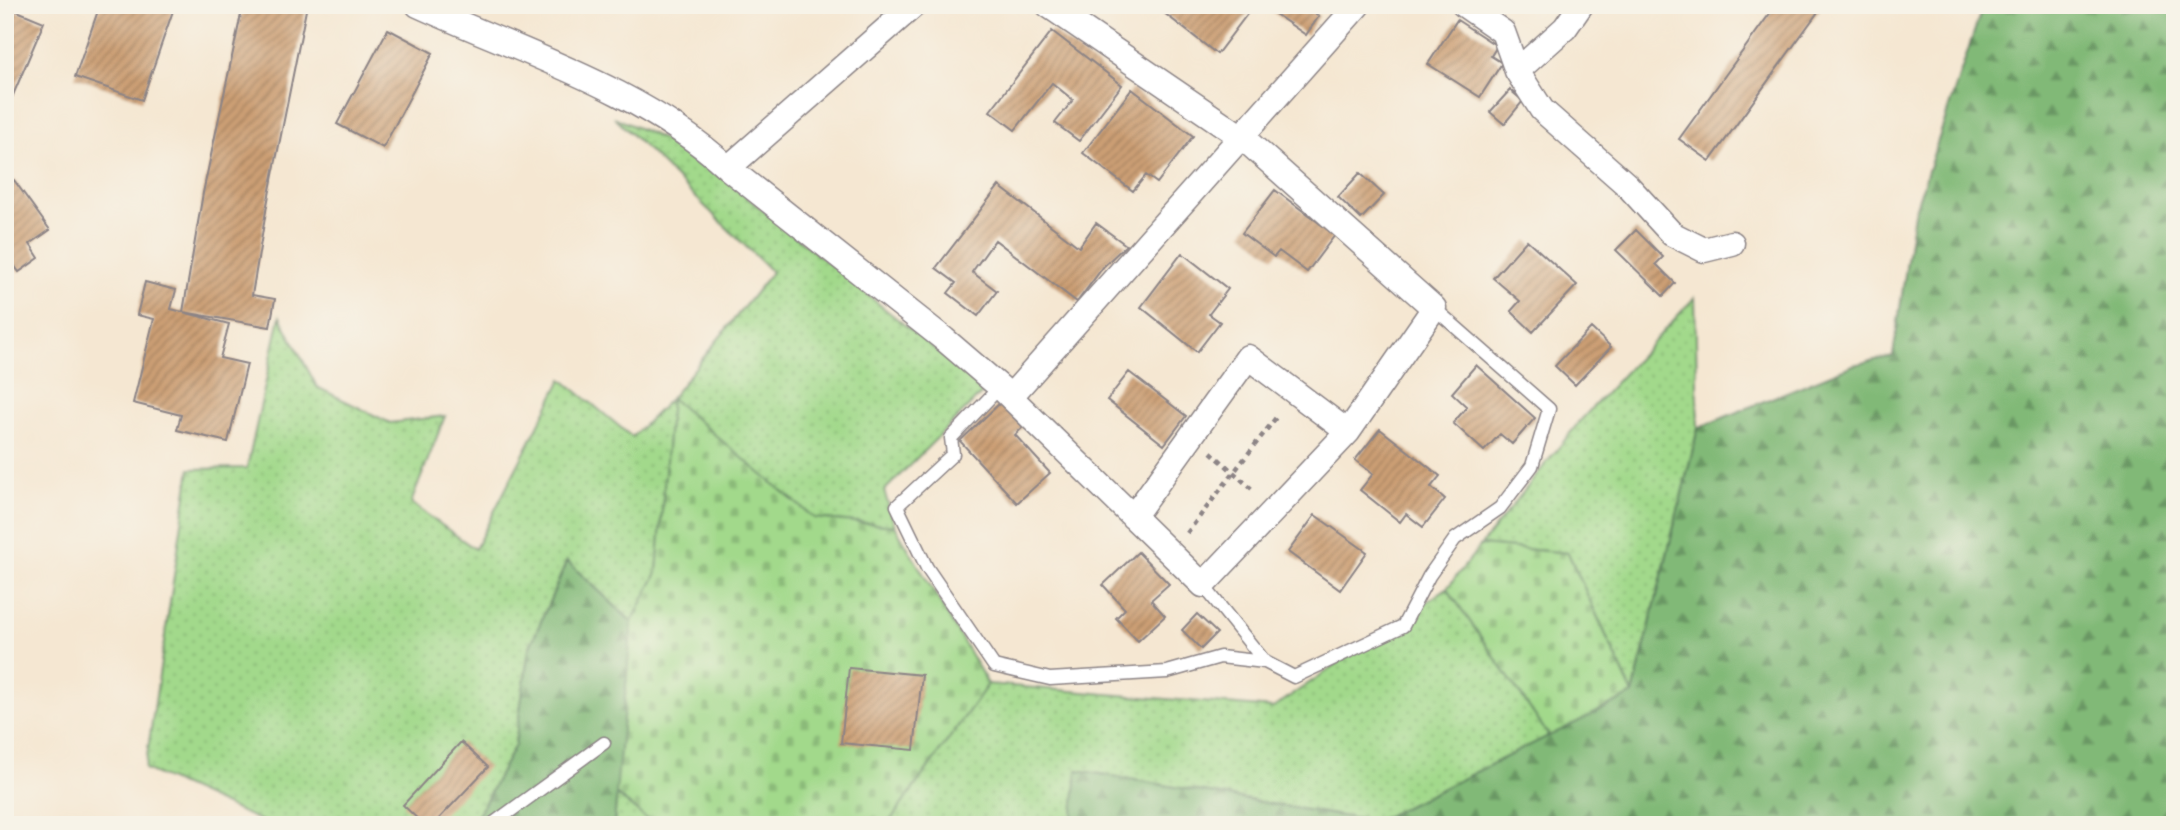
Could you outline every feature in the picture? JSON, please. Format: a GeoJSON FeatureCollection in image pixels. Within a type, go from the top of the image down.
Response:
{"type":"FeatureCollection","features":[{"type":"Feature","properties":{"kind":"street"},"geometry":{"type":"LineString","coordinates":[[418,5],[601,85],[699,142],[1006,392],[1203,585],[1348,432],[1434,308],[1243,138],[1048,5]]}},
{"type":"Feature","properties":{"kind":"street"},"geometry":{"type":"LineString","coordinates":[[728,168],[914,5]]}},
{"type":"Feature","properties":{"kind":"street"},"geometry":{"type":"LineString","coordinates":[[1006,392],[1243,138],[1358,5]]}},
{"type":"Feature","properties":{"kind":"street"},"geometry":{"type":"LineString","coordinates":[[1464,5],[1503,32],[1517,71],[1542,110],[1627,185],[1672,234],[1704,250],[1732,243]]}},
{"type":"Feature","properties":{"kind":"street"},"geometry":{"type":"LineString","coordinates":[[1517,71],[1565,28],[1581,5]]}},
{"type":"Feature","properties":{"kind":"street"},"geometry":{"type":"LineString","coordinates":[[1133,517],[1248,357],[1348,432]]}},
{"type":"Feature","properties":{"kind":"lane"},"geometry":{"type":"LineString","coordinates":[[1006,392],[951,438],[953,454],[897,506],[927,568],[994,666],[1050,680],[1167,672],[1220,657],[1265,662],[1294,677],[1403,626],[1429,576],[1455,539],[1500,508],[1532,466],[1549,409],[1434,308]]}},
{"type":"Feature","properties":{"kind":"lane"},"geometry":{"type":"LineString","coordinates":[[1203,585],[1265,662]]}},
{"type":"Feature","properties":{"kind":"lane"},"geometry":{"type":"LineString","coordinates":[[491,825],[604,743]]}},
{"type":"Feature","properties":{"kind":"path"},"geometry":{"type":"LineString","coordinates":[[1170,554],[1296,392]]}},
{"type":"Feature","properties":{"kind":"path"},"geometry":{"type":"LineString","coordinates":[[1192,435],[1274,510]]}},
{"type":"Feature","properties":{"kind":"green space"},"geometry":{"type":"Polygon","coordinates":[[[1983,5],[2175,5],[2175,825],[1072,825],[1077,770],[1375,822],[1633,694],[1698,428],[1853,365],[1893,356],[1914,213],[1983,5]]]}},
{"type":"Feature","properties":{"kind":"green space"},"geometry":{"type":"Polygon","coordinates":[[[614,117],[691,152],[985,390],[884,491],[895,526],[814,518],[671,399],[657,573],[632,622],[567,561],[529,649],[515,745],[473,825],[270,825],[145,769],[190,469],[247,468],[280,317],[317,387],[390,423],[445,416],[411,503],[475,549],[562,379],[632,437],[671,398],[772,272],[614,117]]]}},
{"type":"Feature","properties":{"kind":"green space"},"geometry":{"type":"Polygon","coordinates":[[[1695,297],[1698,428],[1633,694],[1568,553],[1481,545],[1580,421],[1695,297]]]}},
{"type":"Feature","properties":{"kind":"green space"},"geometry":{"type":"Polygon","coordinates":[[[671,398],[814,518],[895,526],[988,684],[890,821],[883,825],[654,825],[616,794],[632,622],[657,573],[671,398]]]}},
{"type":"Feature","properties":{"kind":"green space"},"geometry":{"type":"Polygon","coordinates":[[[1481,545],[1568,553],[1633,694],[1549,736],[1447,588],[1481,545]]]}},
{"type":"Feature","properties":{"kind":"green space"},"geometry":{"type":"Polygon","coordinates":[[[567,561],[632,622],[614,825],[473,825],[515,745],[529,649],[567,561]]]}},
{"type":"Feature","properties":{"kind":"green space"},"geometry":{"type":"Polygon","coordinates":[[[1447,588],[1549,736],[1375,822],[1078,770],[1072,825],[883,825],[890,821],[988,684],[1273,708],[1447,588]]]}},
{"type":"Feature","properties":{"kind":"green space"},"geometry":{"type":"Polygon","coordinates":[[[616,794],[654,825],[614,825],[616,794]]]}},
{"type":"Feature","properties":{"kind":"building"},"geometry":{"type":"Polygon","coordinates":[[[100,5],[175,5],[142,100],[75,77],[100,5]]]}},
{"type":"Feature","properties":{"kind":"building"},"geometry":{"type":"Polygon","coordinates":[[[243,5],[307,5],[252,295],[275,299],[270,327],[183,312],[203,193],[243,5]]]}},
{"type":"Feature","properties":{"kind":"building"},"geometry":{"type":"Polygon","coordinates":[[[1162,5],[1254,5],[1217,54],[1159,9],[1162,5]]]}},
{"type":"Feature","properties":{"kind":"building"},"geometry":{"type":"Polygon","coordinates":[[[1271,5],[1302,5],[1319,16],[1306,35],[1268,9],[1271,5]]]}},
{"type":"Feature","properties":{"kind":"building"},"geometry":{"type":"Polygon","coordinates":[[[1776,5],[1823,5],[1710,161],[1679,139],[1776,5]]]}},
{"type":"Feature","properties":{"kind":"building"},"geometry":{"type":"Polygon","coordinates":[[[5,6],[44,22],[5,114],[5,6]]]}},
{"type":"Feature","properties":{"kind":"building"},"geometry":{"type":"Polygon","coordinates":[[[1457,20],[1497,46],[1491,56],[1502,63],[1480,97],[1428,64],[1457,20]]]}},
{"type":"Feature","properties":{"kind":"building"},"geometry":{"type":"Polygon","coordinates":[[[388,29],[433,53],[383,148],[337,124],[388,29]]]}},
{"type":"Feature","properties":{"kind":"building"},"geometry":{"type":"Polygon","coordinates":[[[1052,31],[1122,85],[1079,141],[1055,123],[1073,100],[1052,83],[1015,130],[990,111],[1052,31]]]}},
{"type":"Feature","properties":{"kind":"building"},"geometry":{"type":"Polygon","coordinates":[[[1132,89],[1193,136],[1157,183],[1146,175],[1133,191],[1083,153],[1132,89]]]}},
{"type":"Feature","properties":{"kind":"building"},"geometry":{"type":"Polygon","coordinates":[[[1510,90],[1523,101],[1504,124],[1490,112],[1510,90]]]}},
{"type":"Feature","properties":{"kind":"building"},"geometry":{"type":"Polygon","coordinates":[[[1360,173],[1384,195],[1361,219],[1338,197],[1360,173]]]}},
{"type":"Feature","properties":{"kind":"building"},"geometry":{"type":"Polygon","coordinates":[[[14,180],[50,230],[30,244],[39,258],[19,272],[5,253],[5,186],[14,180]]]}},
{"type":"Feature","properties":{"kind":"building"},"geometry":{"type":"Polygon","coordinates":[[[999,186],[1079,247],[1096,223],[1126,245],[1104,266],[1077,302],[995,240],[972,272],[997,291],[978,316],[948,293],[956,283],[936,268],[999,186]]]}},
{"type":"Feature","properties":{"kind":"building"},"geometry":{"type":"Polygon","coordinates":[[[1275,190],[1335,235],[1307,272],[1279,251],[1274,257],[1242,233],[1275,190]]]}},
{"type":"Feature","properties":{"kind":"building"},"geometry":{"type":"Polygon","coordinates":[[[1636,230],[1663,257],[1656,264],[1675,283],[1663,296],[1616,250],[1636,230]]]}},
{"type":"Feature","properties":{"kind":"building"},"geometry":{"type":"Polygon","coordinates":[[[1527,240],[1577,285],[1533,332],[1511,311],[1520,301],[1493,278],[1527,240]]]}},
{"type":"Feature","properties":{"kind":"building"},"geometry":{"type":"Polygon","coordinates":[[[1182,253],[1228,289],[1209,314],[1220,322],[1197,352],[1141,307],[1182,253]]]}},
{"type":"Feature","properties":{"kind":"building"},"geometry":{"type":"Polygon","coordinates":[[[145,282],[176,290],[171,309],[229,324],[220,358],[247,364],[228,442],[177,430],[181,415],[133,403],[154,319],[137,315],[145,282]]]}},
{"type":"Feature","properties":{"kind":"building"},"geometry":{"type":"Polygon","coordinates":[[[1591,328],[1611,347],[1575,385],[1555,366],[1591,328]]]}},
{"type":"Feature","properties":{"kind":"building"},"geometry":{"type":"Polygon","coordinates":[[[1476,365],[1535,418],[1512,444],[1500,434],[1484,451],[1453,423],[1467,407],[1452,393],[1476,365]]]}},
{"type":"Feature","properties":{"kind":"building"},"geometry":{"type":"Polygon","coordinates":[[[1129,372],[1186,416],[1164,445],[1107,400],[1129,372]]]}},
{"type":"Feature","properties":{"kind":"building"},"geometry":{"type":"Polygon","coordinates":[[[1000,403],[1023,427],[1015,435],[1050,473],[1017,503],[960,441],[1000,403]]]}},
{"type":"Feature","properties":{"kind":"building"},"geometry":{"type":"Polygon","coordinates":[[[1380,429],[1440,476],[1431,487],[1445,499],[1423,527],[1406,514],[1400,522],[1360,490],[1373,474],[1355,460],[1380,429]]]}},
{"type":"Feature","properties":{"kind":"building"},"geometry":{"type":"Polygon","coordinates":[[[1315,515],[1367,552],[1340,590],[1288,552],[1315,515]]]}},
{"type":"Feature","properties":{"kind":"building"},"geometry":{"type":"Polygon","coordinates":[[[1138,552],[1169,584],[1151,600],[1165,616],[1138,641],[1116,618],[1125,609],[1103,585],[1138,552]]]}},
{"type":"Feature","properties":{"kind":"building"},"geometry":{"type":"Polygon","coordinates":[[[1197,614],[1217,633],[1201,649],[1182,630],[1197,614]]]}},
{"type":"Feature","properties":{"kind":"building"},"geometry":{"type":"Polygon","coordinates":[[[849,668],[922,675],[914,750],[841,743],[849,668]]]}},
{"type":"Feature","properties":{"kind":"building"},"geometry":{"type":"Polygon","coordinates":[[[461,742],[488,767],[433,825],[424,825],[403,805],[461,742]]]}}]}
